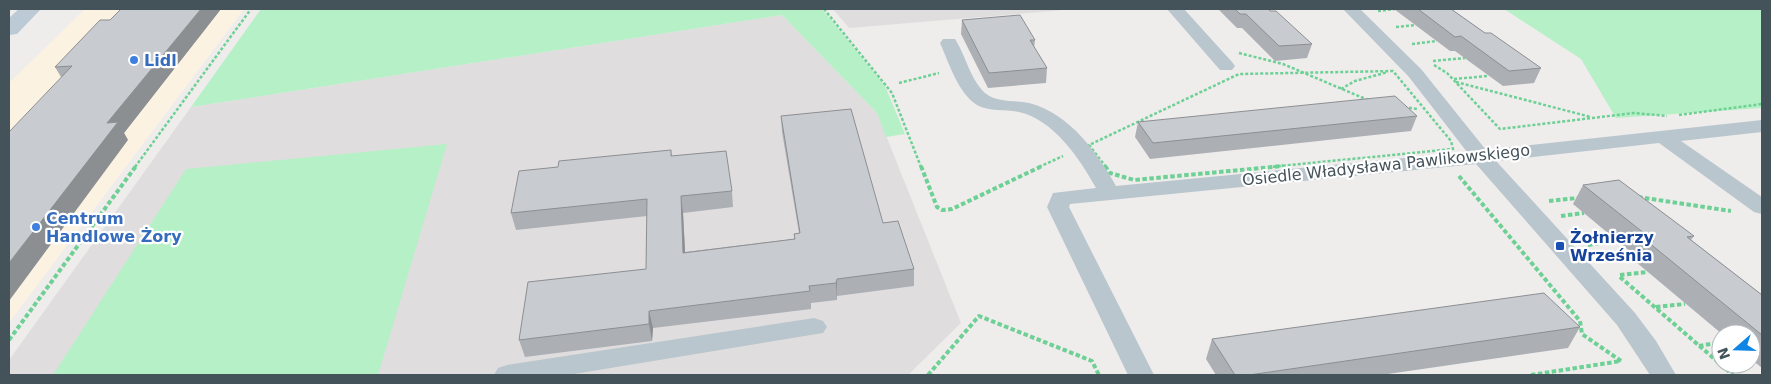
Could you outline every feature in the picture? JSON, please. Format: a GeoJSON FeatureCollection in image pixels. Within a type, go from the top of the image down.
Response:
{"type":"FeatureCollection","features":[{"type":"Feature","properties":{"kind":"main road"},"geometry":{"type":"LineString","coordinates":[[9,29],[30,9]]}},
{"type":"Feature","properties":{"kind":"street"},"geometry":{"type":"LineString","coordinates":[[1175,9],[1233,62]]}},
{"type":"Feature","properties":{"kind":"street"},"geometry":{"type":"LineString","coordinates":[[1351,9],[1395,62],[1415,73],[1481,157],[1626,319],[1648,348],[1660,375]]}},
{"type":"Feature","properties":{"kind":"street"},"geometry":{"type":"LineString","coordinates":[[949,43],[977,95],[984,101],[996,105],[1023,107],[1039,113],[1078,144],[1088,156],[1109,192]]}},
{"type":"Feature","properties":{"kind":"street","name":"Osiedle Władysława Pawlikowskiego"},"geometry":{"type":"LineString","coordinates":[[1141,375],[1058,207],[1061,198],[1481,157],[1762,126]]}},
{"type":"Feature","properties":{"kind":"street"},"geometry":{"type":"LineString","coordinates":[[1663,137],[1762,207]]}},
{"type":"Feature","properties":{"kind":"street"},"geometry":{"type":"LineString","coordinates":[[507,375],[814,327]]}},
{"type":"Feature","properties":{"kind":"path"},"geometry":{"type":"LineString","coordinates":[[9,340],[251,9]]}},
{"type":"Feature","properties":{"kind":"path"},"geometry":{"type":"LineString","coordinates":[[824,9],[892,94],[937,207],[942,210],[952,209],[1066,155]]}},
{"type":"Feature","properties":{"kind":"path"},"geometry":{"type":"LineString","coordinates":[[1377,11],[1395,9]]}},
{"type":"Feature","properties":{"kind":"path"},"geometry":{"type":"LineString","coordinates":[[1396,27],[1416,25]]}},
{"type":"Feature","properties":{"kind":"path"},"geometry":{"type":"LineString","coordinates":[[1411,44],[1437,41]]}},
{"type":"Feature","properties":{"kind":"path"},"geometry":{"type":"LineString","coordinates":[[1248,74],[1233,62],[1245,52],[1377,104]]}},
{"type":"Feature","properties":{"kind":"path"},"geometry":{"type":"LineString","coordinates":[[1433,61],[1465,58]]}},
{"type":"Feature","properties":{"kind":"path"},"geometry":{"type":"LineString","coordinates":[[1341,89],[1395,62]]}},
{"type":"Feature","properties":{"kind":"path"},"geometry":{"type":"LineString","coordinates":[[1395,62],[1426,110],[1452,141],[1452,148],[1438,152],[1134,180],[1110,173],[1089,145],[1227,78],[1248,74],[1301,73],[1395,62],[1438,66],[1500,130],[1634,113],[1665,116],[1762,104]]}},
{"type":"Feature","properties":{"kind":"path"},"geometry":{"type":"LineString","coordinates":[[899,83],[945,71],[962,70]]}},
{"type":"Feature","properties":{"kind":"path"},"geometry":{"type":"LineString","coordinates":[[1454,81],[1488,76]]}},
{"type":"Feature","properties":{"kind":"path"},"geometry":{"type":"LineString","coordinates":[[1454,81],[1593,118]]}},
{"type":"Feature","properties":{"kind":"path"},"geometry":{"type":"LineString","coordinates":[[1396,106],[1426,110]]}},
{"type":"Feature","properties":{"kind":"path"},"geometry":{"type":"LineString","coordinates":[[1454,170],[1580,321],[1582,334],[1621,361]]}},
{"type":"Feature","properties":{"kind":"path"},"geometry":{"type":"LineString","coordinates":[[1629,195],[1738,212]]}},
{"type":"Feature","properties":{"kind":"path"},"geometry":{"type":"LineString","coordinates":[[1547,201],[1583,198]]}},
{"type":"Feature","properties":{"kind":"path"},"geometry":{"type":"LineString","coordinates":[[1554,217],[1584,213]]}},
{"type":"Feature","properties":{"kind":"path"},"geometry":{"type":"LineString","coordinates":[[1592,251],[1585,245],[1617,240]]}},
{"type":"Feature","properties":{"kind":"path"},"geometry":{"type":"LineString","coordinates":[[1612,269],[1733,375]]}},
{"type":"Feature","properties":{"kind":"path"},"geometry":{"type":"LineString","coordinates":[[1619,276],[1648,272]]}},
{"type":"Feature","properties":{"kind":"path"},"geometry":{"type":"LineString","coordinates":[[1656,308],[1685,304]]}},
{"type":"Feature","properties":{"kind":"path"},"geometry":{"type":"LineString","coordinates":[[928,375],[979,316],[1092,361],[1099,375]]}},
{"type":"Feature","properties":{"kind":"path"},"geometry":{"type":"LineString","coordinates":[[1699,346],[1711,344]]}},
{"type":"Feature","properties":{"kind":"path"},"geometry":{"type":"LineString","coordinates":[[1531,375],[1621,361],[1628,354]]}},
{"type":"Feature","properties":{"kind":"shaded area"},"geometry":{"type":"Polygon","coordinates":[[[85,9],[244,9],[9,323],[9,83],[85,9]]]}},
{"type":"Feature","properties":{"kind":"shaded area"},"geometry":{"type":"Polygon","coordinates":[[[833,9],[1077,9],[849,28],[833,9]]]}},
{"type":"Feature","properties":{"kind":"shaded area"},"geometry":{"type":"Polygon","coordinates":[[[782,15],[877,113],[961,323],[908,375],[9,375],[9,360],[191,107],[782,15]]]}},
{"type":"Feature","properties":{"kind":"green space"},"geometry":{"type":"Polygon","coordinates":[[[261,9],[822,9],[885,86],[905,134],[886,137],[877,113],[782,15],[191,107],[261,9]]]}},
{"type":"Feature","properties":{"kind":"green space"},"geometry":{"type":"Polygon","coordinates":[[[1504,9],[1762,9],[1762,108],[1616,118],[1581,59],[1504,9]]]}},
{"type":"Feature","properties":{"kind":"green space"},"geometry":{"type":"Polygon","coordinates":[[[447,144],[378,375],[53,375],[186,169],[447,144]]]}},
{"type":"Feature","properties":{"kind":"building"},"geometry":{"type":"Polygon","coordinates":[[[121,9],[201,9],[107,123],[118,122],[9,263],[9,132],[72,66],[55,67],[100,20],[110,20],[121,9]]]}},
{"type":"Feature","properties":{"kind":"building"},"geometry":{"type":"Polygon","coordinates":[[[1235,9],[1268,9],[1276,11],[1312,44],[1279,46],[1246,14],[1240,14],[1235,9]]]}},
{"type":"Feature","properties":{"kind":"building"},"geometry":{"type":"Polygon","coordinates":[[[1418,9],[1451,9],[1485,33],[1491,33],[1541,68],[1509,71],[1461,36],[1455,37],[1418,9]]]}},
{"type":"Feature","properties":{"kind":"building"},"geometry":{"type":"Polygon","coordinates":[[[1020,15],[1035,40],[1030,40],[1047,68],[989,73],[962,20],[1020,15]]]}},
{"type":"Feature","properties":{"kind":"building"},"geometry":{"type":"Polygon","coordinates":[[[1395,96],[1417,116],[1153,143],[1138,122],[1395,96]]]}},
{"type":"Feature","properties":{"kind":"building"},"geometry":{"type":"Polygon","coordinates":[[[851,109],[883,223],[898,221],[914,269],[837,279],[836,283],[809,286],[810,291],[649,311],[649,324],[519,340],[528,282],[646,269],[647,199],[511,213],[519,171],[558,167],[559,161],[671,150],[671,156],[726,151],[732,191],[681,196],[683,253],[795,239],[794,234],[800,233],[781,116],[851,109]]]}},
{"type":"Feature","properties":{"kind":"building"},"geometry":{"type":"Polygon","coordinates":[[[1619,180],[1694,236],[1687,237],[1762,295],[1762,335],[1761,324],[1749,324],[1648,242],[1654,241],[1583,185],[1619,180]]]}},
{"type":"Feature","properties":{"kind":"building"},"geometry":{"type":"Polygon","coordinates":[[[1544,293],[1580,327],[1249,375],[1235,375],[1212,339],[1544,293]]]}},
{"type":"Feature","properties":{"kind":"place","name":"Lidl"},"geometry":{"type":"Point","coordinates":[134,60]}},
{"type":"Feature","properties":{"kind":"place","name":"Centrum Handlowe Żory"},"geometry":{"type":"Point","coordinates":[36,227]}},
{"type":"Feature","properties":{"kind":"place","name":"Żołnierzy Września"},"geometry":{"type":"Point","coordinates":[1560,246]}}]}
